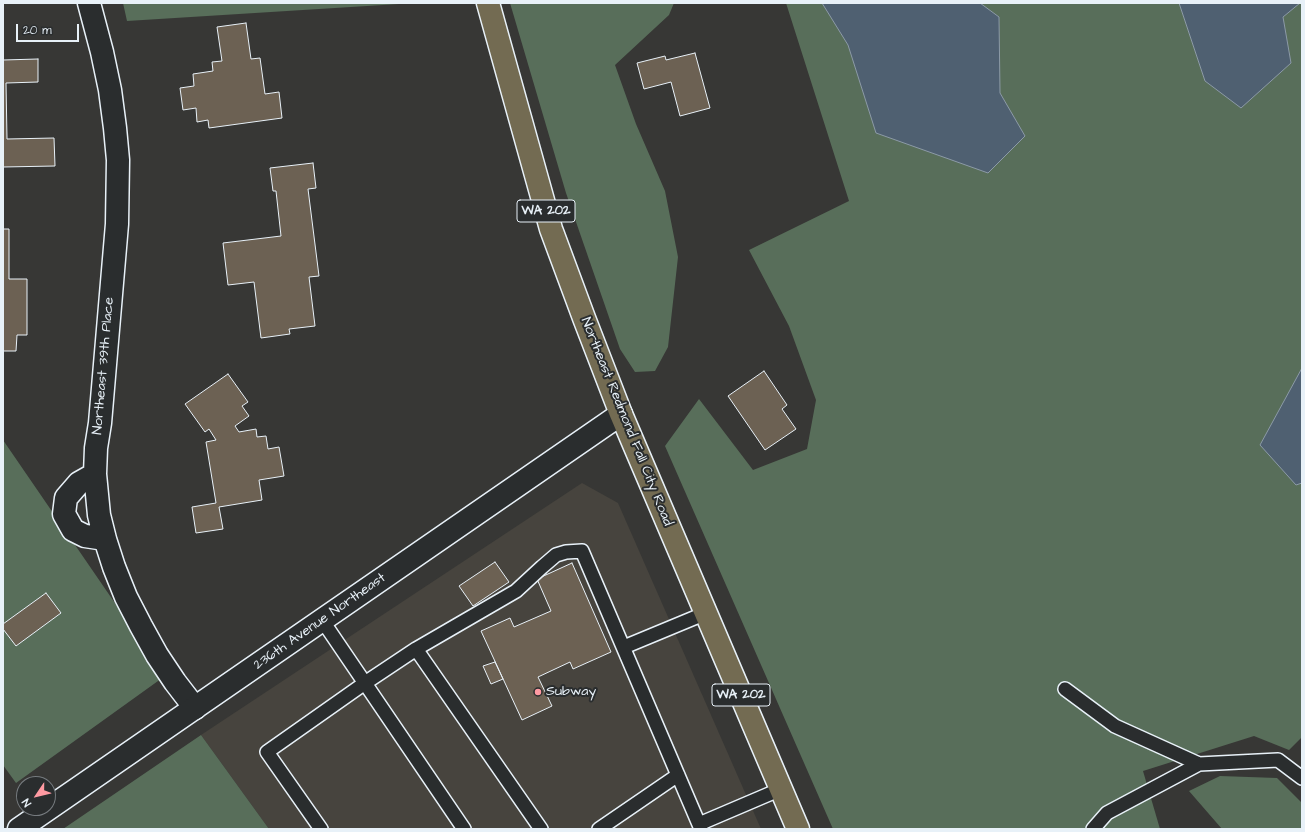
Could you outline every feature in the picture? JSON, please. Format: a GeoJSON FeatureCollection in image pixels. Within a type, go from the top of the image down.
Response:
{"type":"FeatureCollection","features":[{"type":"Feature","properties":{"kind":"main road","name":"Northeast Redmond Fall City Road"},"geometry":{"type":"LineString","coordinates":[[488,3],[551,228],[584,318],[621,414],[798,829]]}},
{"type":"Feature","properties":{"kind":"street","name":"Northeast 39th Place"},"geometry":{"type":"LineString","coordinates":[[89,3],[110,90],[115,128],[118,192],[117,224],[100,423],[96,448],[95,474],[99,515],[114,567],[126,597],[160,660],[195,708]]}},
{"type":"Feature","properties":{"kind":"street","name":"236th Avenue Northeast"},"geometry":{"type":"LineString","coordinates":[[19,829],[621,414]]}},
{"type":"Feature","properties":{"kind":"street"},"geometry":{"type":"LineString","coordinates":[[95,474],[79,483],[66,498],[64,514],[73,530],[85,536],[105,539]]}},
{"type":"Feature","properties":{"kind":"lane"},"geometry":{"type":"LineString","coordinates":[[321,829],[267,752],[364,683],[416,649],[516,591],[556,556],[566,552],[582,551],[700,826],[781,789]]}},
{"type":"Feature","properties":{"kind":"lane"},"geometry":{"type":"LineString","coordinates":[[624,647],[706,613]]}},
{"type":"Feature","properties":{"kind":"lane"},"geometry":{"type":"LineString","coordinates":[[322,620],[464,829]]}},
{"type":"Feature","properties":{"kind":"lane"},"geometry":{"type":"LineString","coordinates":[[416,649],[542,829]]}},
{"type":"Feature","properties":{"kind":"lane"},"geometry":{"type":"LineString","coordinates":[[1065,689],[1115,726],[1199,764]]}},
{"type":"Feature","properties":{"kind":"lane"},"geometry":{"type":"LineString","coordinates":[[1093,829],[1107,813],[1199,764],[1278,760],[1302,778]]}},
{"type":"Feature","properties":{"kind":"lane"},"geometry":{"type":"LineString","coordinates":[[599,829],[678,775]]}},
{"type":"Feature","properties":{"kind":"shaded area"},"geometry":{"type":"Polygon","coordinates":[[[582,483],[618,503],[761,829],[269,829],[201,735],[582,483]]]}},
{"type":"Feature","properties":{"kind":"green space"},"geometry":{"type":"Polygon","coordinates":[[[123,3],[415,3],[127,21],[123,3]]]}},
{"type":"Feature","properties":{"kind":"green space"},"geometry":{"type":"Polygon","coordinates":[[[510,3],[674,3],[669,15],[615,65],[636,124],[665,191],[678,257],[668,347],[655,371],[635,372],[620,349],[566,193],[510,3]]]}},
{"type":"Feature","properties":{"kind":"green space"},"geometry":{"type":"Polygon","coordinates":[[[786,3],[1302,3],[1302,737],[1289,750],[1254,736],[1143,771],[1160,829],[833,829],[665,446],[699,399],[753,470],[807,449],[816,400],[789,326],[749,250],[849,201],[786,3]]]}},
{"type":"Feature","properties":{"kind":"green space"},"geometry":{"type":"Polygon","coordinates":[[[3,440],[165,676],[26,776],[16,776],[16,783],[3,765],[3,440]]]}},
{"type":"Feature","properties":{"kind":"green space"},"geometry":{"type":"Polygon","coordinates":[[[201,735],[269,829],[63,829],[201,735]]]}},
{"type":"Feature","properties":{"kind":"green space"},"geometry":{"type":"Polygon","coordinates":[[[1220,776],[1277,778],[1302,803],[1302,829],[1222,829],[1189,791],[1220,776]]]}},
{"type":"Feature","properties":{"kind":"water"},"geometry":{"type":"Polygon","coordinates":[[[822,3],[980,3],[999,17],[1000,93],[1025,136],[988,173],[876,133],[848,45],[822,3]]]}},
{"type":"Feature","properties":{"kind":"water"},"geometry":{"type":"Polygon","coordinates":[[[1179,3],[1300,3],[1283,17],[1291,63],[1241,108],[1205,81],[1179,3]]]}},
{"type":"Feature","properties":{"kind":"water"},"geometry":{"type":"Polygon","coordinates":[[[1302,368],[1302,483],[1296,485],[1260,445],[1302,368]]]}},
{"type":"Feature","properties":{"kind":"building"},"geometry":{"type":"Polygon","coordinates":[[[246,23],[251,59],[260,58],[265,94],[279,92],[282,118],[209,128],[208,120],[197,122],[196,108],[183,110],[180,88],[194,86],[193,74],[213,71],[212,62],[222,61],[217,27],[246,23]]]}},
{"type":"Feature","properties":{"kind":"building"},"geometry":{"type":"Polygon","coordinates":[[[695,53],[710,108],[680,116],[671,82],[644,89],[637,63],[665,56],[666,60],[695,53]]]}},
{"type":"Feature","properties":{"kind":"building"},"geometry":{"type":"Polygon","coordinates":[[[38,59],[38,82],[6,83],[7,139],[54,138],[55,166],[3,167],[3,60],[38,59]]]}},
{"type":"Feature","properties":{"kind":"building"},"geometry":{"type":"Polygon","coordinates":[[[313,163],[316,188],[308,189],[319,276],[309,277],[315,326],[289,329],[290,334],[261,338],[254,282],[228,285],[223,243],[281,236],[276,191],[273,191],[270,168],[313,163]]]}},
{"type":"Feature","properties":{"kind":"building"},"geometry":{"type":"Polygon","coordinates":[[[3,229],[9,229],[9,279],[27,279],[27,335],[17,335],[16,351],[3,351],[3,229]]]}},
{"type":"Feature","properties":{"kind":"building"},"geometry":{"type":"Polygon","coordinates":[[[764,371],[787,405],[782,409],[796,429],[765,450],[728,396],[764,371]]]}},
{"type":"Feature","properties":{"kind":"building"},"geometry":{"type":"Polygon","coordinates":[[[228,374],[248,402],[242,406],[249,416],[235,426],[239,432],[256,429],[257,437],[266,436],[268,449],[279,447],[284,476],[259,480],[262,500],[219,507],[223,529],[196,533],[192,507],[216,503],[206,442],[216,440],[209,429],[205,432],[185,404],[228,374]]]}},
{"type":"Feature","properties":{"kind":"building"},"geometry":{"type":"Polygon","coordinates":[[[495,562],[509,582],[473,606],[459,586],[495,562]]]}},
{"type":"Feature","properties":{"kind":"building"},"geometry":{"type":"Polygon","coordinates":[[[572,563],[611,652],[573,669],[570,662],[538,677],[552,706],[522,720],[481,631],[510,618],[514,627],[551,611],[537,579],[572,563]]]}},
{"type":"Feature","properties":{"kind":"building"},"geometry":{"type":"Polygon","coordinates":[[[46,593],[61,613],[16,646],[3,629],[3,624],[46,593]]]}},
{"type":"Feature","properties":{"kind":"building"},"geometry":{"type":"Polygon","coordinates":[[[495,662],[503,679],[491,684],[483,666],[495,662]]]}},
{"type":"Feature","properties":{"kind":"place","name":"Subway"},"geometry":{"type":"Point","coordinates":[538,692]}}]}
